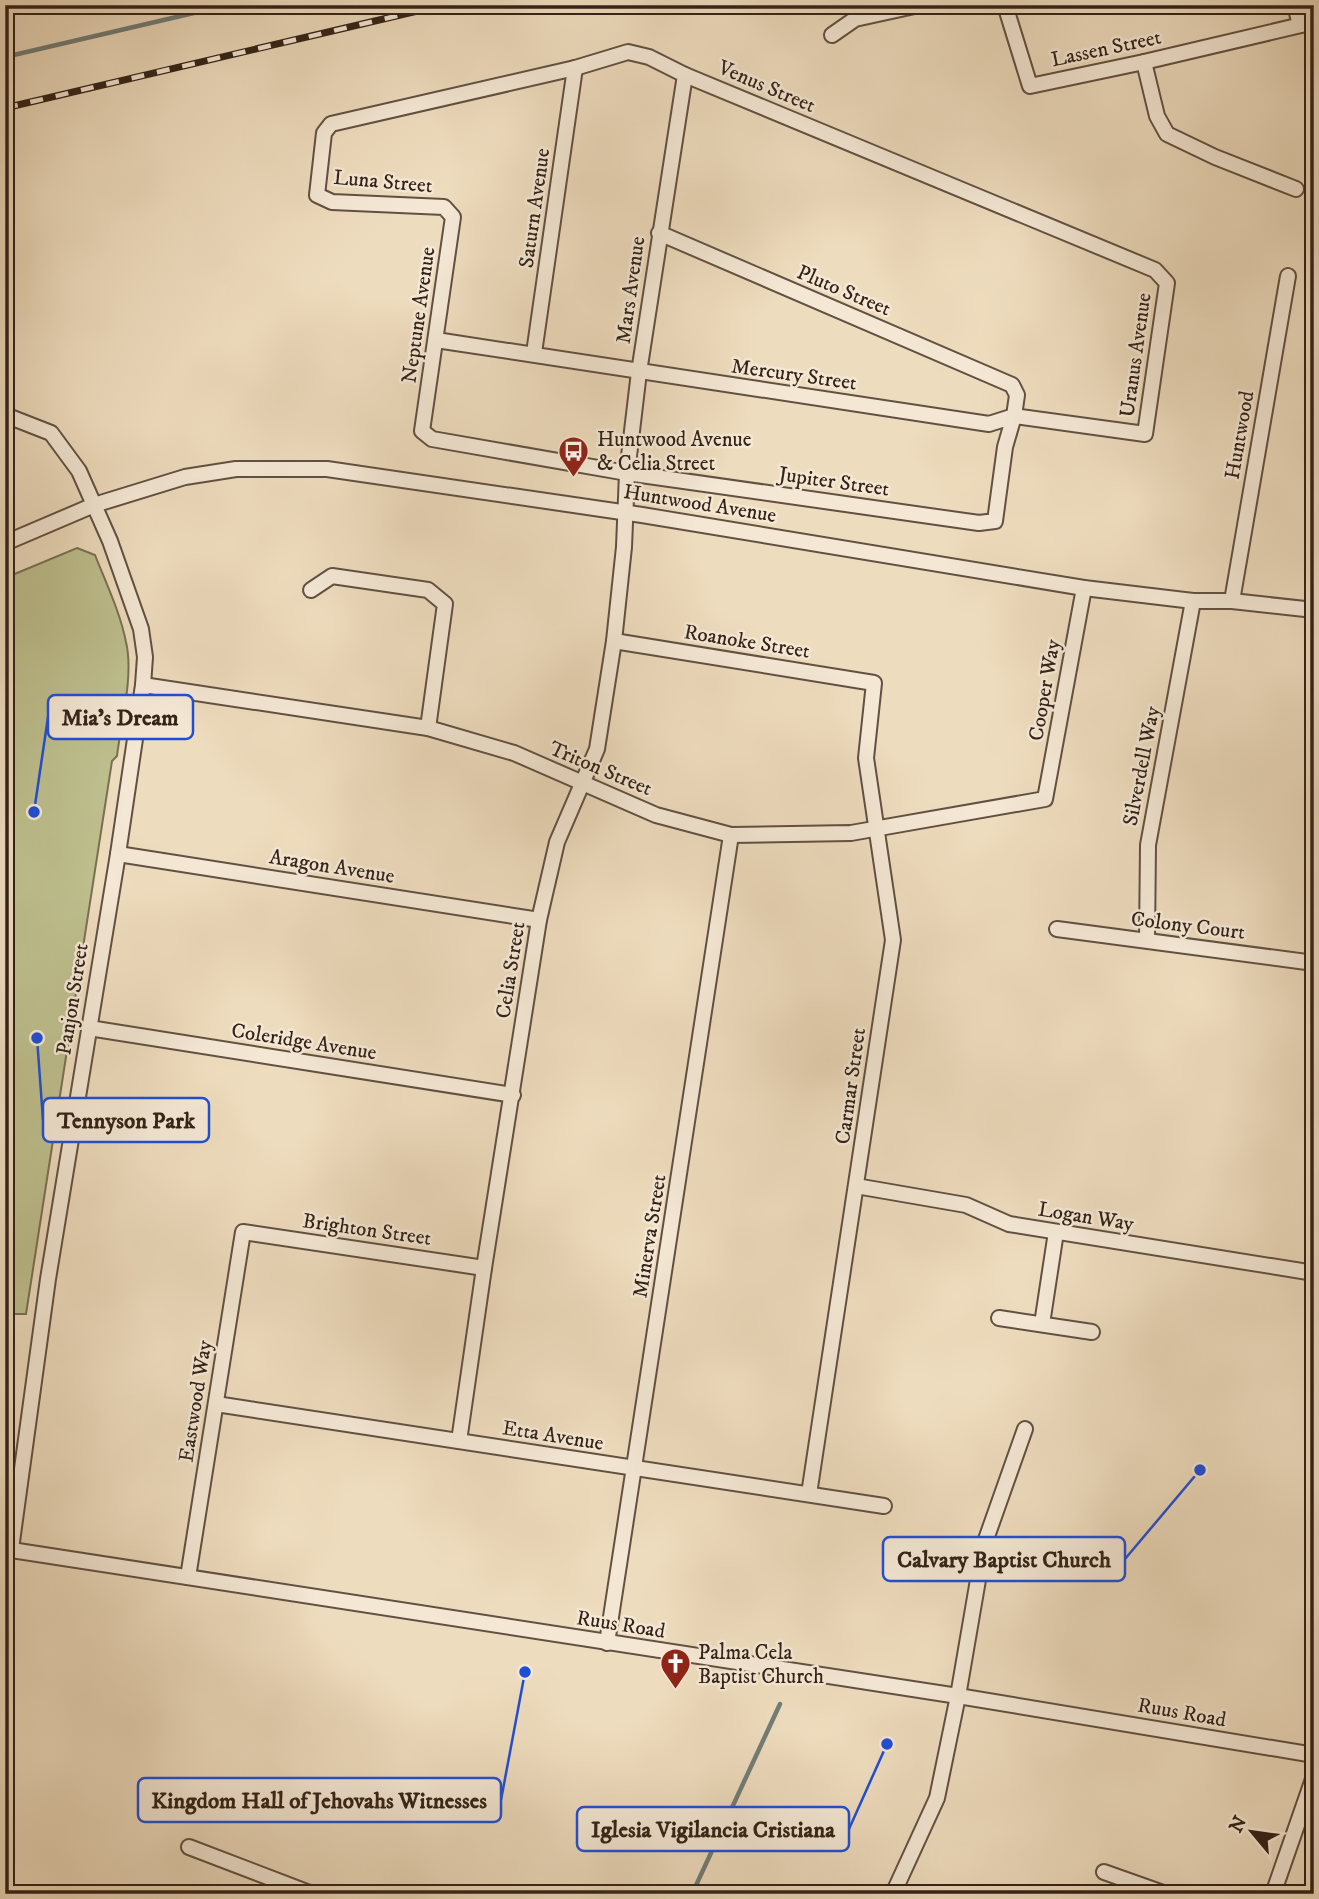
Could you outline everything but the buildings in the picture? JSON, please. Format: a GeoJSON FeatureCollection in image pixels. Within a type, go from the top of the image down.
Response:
{"type":"FeatureCollection","features":[{"type":"Feature","properties":{"kind":"street"},"geometry":{"type":"LineString","coordinates":[[832,36],[855,19],[919,5]]}},
{"type":"Feature","properties":{"kind":"street","name":"Lassen Street"},"geometry":{"type":"LineString","coordinates":[[1006,5],[1030,86],[1307,23]]}},
{"type":"Feature","properties":{"kind":"street"},"geometry":{"type":"LineString","coordinates":[[1295,5],[1307,23]]}},
{"type":"Feature","properties":{"kind":"street","name":"Venus Street"},"geometry":{"type":"LineString","coordinates":[[317,195],[324,133],[331,124],[575,68],[628,52],[649,57],[685,75],[1155,270],[1167,282]]}},
{"type":"Feature","properties":{"kind":"street"},"geometry":{"type":"LineString","coordinates":[[1144,62],[1157,116],[1167,134],[1215,157],[1296,189]]}},
{"type":"Feature","properties":{"kind":"street","name":"Saturn Avenue"},"geometry":{"type":"LineString","coordinates":[[534,353],[575,68]]}},
{"type":"Feature","properties":{"kind":"street","name":"Mars Avenue"},"geometry":{"type":"LineString","coordinates":[[626,512],[627,473],[639,372],[685,75]]}},
{"type":"Feature","properties":{"kind":"street","name":"Luna Street"},"geometry":{"type":"LineString","coordinates":[[317,195],[332,202],[444,207]]}},
{"type":"Feature","properties":{"kind":"street","name":"Neptune Avenue"},"geometry":{"type":"LineString","coordinates":[[422,431],[453,217],[444,207]]}},
{"type":"Feature","properties":{"kind":"street","name":"Pluto Street"},"geometry":{"type":"LineString","coordinates":[[659,233],[1012,384],[1017,395],[1014,416]]}},
{"type":"Feature","properties":{"kind":"street","name":"Huntwood"},"geometry":{"type":"LineString","coordinates":[[1232,601],[1288,276]]}},
{"type":"Feature","properties":{"kind":"street","name":"Uranus Avenue"},"geometry":{"type":"LineString","coordinates":[[1145,434],[1167,282]]}},
{"type":"Feature","properties":{"kind":"street","name":"Mercury Street"},"geometry":{"type":"LineString","coordinates":[[436,340],[989,424],[1014,416],[1145,434]]}},
{"type":"Feature","properties":{"kind":"street","name":"Panjon Street"},"geometry":{"type":"LineString","coordinates":[[5,415],[51,433],[79,471],[110,541],[141,629],[145,657],[144,685],[8,1549]]}},
{"type":"Feature","properties":{"kind":"street","name":"Jupiter Street"},"geometry":{"type":"LineString","coordinates":[[422,431],[432,439],[627,473],[979,523],[995,522],[1005,447],[1014,416]]}},
{"type":"Feature","properties":{"kind":"street","name":"Huntwood Avenue"},"geometry":{"type":"LineString","coordinates":[[5,543],[94,505],[185,477],[223,471],[327,469],[626,512],[1084,588],[1193,601],[1232,601],[1314,610]]}},
{"type":"Feature","properties":{"kind":"street","name":"Celia Street"},"geometry":{"type":"LineString","coordinates":[[459,1441],[539,920],[557,842],[597,749],[614,641],[626,512]]}},
{"type":"Feature","properties":{"kind":"street"},"geometry":{"type":"LineString","coordinates":[[311,590],[332,576],[428,590],[445,604],[428,728]]}},
{"type":"Feature","properties":{"kind":"street","name":"Cooper Way"},"geometry":{"type":"LineString","coordinates":[[1045,799],[1084,588]]}},
{"type":"Feature","properties":{"kind":"street","name":"Silverdell Way"},"geometry":{"type":"LineString","coordinates":[[1147,940],[1148,845],[1193,601]]}},
{"type":"Feature","properties":{"kind":"street","name":"Roanoke Street"},"geometry":{"type":"LineString","coordinates":[[614,641],[874,683]]}},
{"type":"Feature","properties":{"kind":"street","name":"Carmar Street"},"geometry":{"type":"LineString","coordinates":[[808,1494],[893,940],[866,758],[874,683]]}},
{"type":"Feature","properties":{"kind":"street","name":"Triton Street"},"geometry":{"type":"LineString","coordinates":[[144,685],[428,728],[514,753],[656,815],[731,835],[851,833],[1045,799]]}},
{"type":"Feature","properties":{"kind":"street","name":"Minerva Street"},"geometry":{"type":"LineString","coordinates":[[607,1643],[731,835]]}},
{"type":"Feature","properties":{"kind":"street","name":"Aragon Avenue"},"geometry":{"type":"LineString","coordinates":[[118,854],[539,920]]}},
{"type":"Feature","properties":{"kind":"street","name":"Colony Court"},"geometry":{"type":"LineString","coordinates":[[1057,929],[1314,963]]}},
{"type":"Feature","properties":{"kind":"street","name":"Coleridge Avenue"},"geometry":{"type":"LineString","coordinates":[[89,1028],[513,1095]]}},
{"type":"Feature","properties":{"kind":"street","name":"Logan Way"},"geometry":{"type":"LineString","coordinates":[[856,1186],[966,1205],[1009,1224],[1314,1273]]}},
{"type":"Feature","properties":{"kind":"street","name":"Brighton Street"},"geometry":{"type":"LineString","coordinates":[[243,1232],[484,1268]]}},
{"type":"Feature","properties":{"kind":"street","name":"Eastwood Way"},"geometry":{"type":"LineString","coordinates":[[188,1577],[243,1232]]}},
{"type":"Feature","properties":{"kind":"street"},"geometry":{"type":"LineString","coordinates":[[1042,1324],[1056,1232]]}},
{"type":"Feature","properties":{"kind":"street"},"geometry":{"type":"LineString","coordinates":[[999,1318],[1092,1332]]}},
{"type":"Feature","properties":{"kind":"street","name":"Etta Avenue"},"geometry":{"type":"LineString","coordinates":[[216,1404],[884,1506]]}},
{"type":"Feature","properties":{"kind":"street"},"geometry":{"type":"LineString","coordinates":[[893,1894],[937,1798],[984,1545],[1025,1429]]}},
{"type":"Feature","properties":{"kind":"street","name":"Ruus Road"},"geometry":{"type":"LineString","coordinates":[[8,1549],[958,1696],[1314,1755]]}},
{"type":"Feature","properties":{"kind":"street"},"geometry":{"type":"LineString","coordinates":[[1273,1894],[1314,1776]]}},
{"type":"Feature","properties":{"kind":"street"},"geometry":{"type":"LineString","coordinates":[[189,1847],[312,1894]]}},
{"type":"Feature","properties":{"kind":"street"},"geometry":{"type":"LineString","coordinates":[[1104,1872],[1166,1894]]}},
{"type":"Feature","properties":{"kind":"green space"},"geometry":{"type":"Polygon","coordinates":[[[77,548],[95,555],[112,598],[126,642],[128,684],[117,756],[112,761],[26,1314],[5,1314],[5,578],[77,548]]]}},
{"type":"Feature","properties":{"kind":"waterway"},"geometry":{"type":"LineString","coordinates":[[5,57],[228,5]]}},
{"type":"Feature","properties":{"kind":"waterway"},"geometry":{"type":"LineString","coordinates":[[692,1894],[780,1704]]}},
{"type":"Feature","properties":{"kind":"railway"},"geometry":{"type":"LineString","coordinates":[[5,108],[443,5]]}},
{"type":"Feature","properties":{"kind":"place","name":"Huntwood Avenue & Celia Street"},"geometry":{"type":"Point","coordinates":[574,478]}},
{"type":"Feature","properties":{"kind":"place","name":"Mia's Dream"},"geometry":{"type":"Point","coordinates":[34,812]}},
{"type":"Feature","properties":{"kind":"place","name":"Tennyson Park"},"geometry":{"type":"Point","coordinates":[37,1038]}},
{"type":"Feature","properties":{"kind":"place","name":"Calvary Baptist Church"},"geometry":{"type":"Point","coordinates":[1200,1470]}},
{"type":"Feature","properties":{"kind":"place","name":"Kingdom Hall of Jehovahs Witnesses"},"geometry":{"type":"Point","coordinates":[525,1672]}},
{"type":"Feature","properties":{"kind":"place","name":"Palma Cela Baptist Church"},"geometry":{"type":"Point","coordinates":[675,1691]}},
{"type":"Feature","properties":{"kind":"place","name":"Iglesia Vigilancia Cristiana"},"geometry":{"type":"Point","coordinates":[887,1744]}}]}
